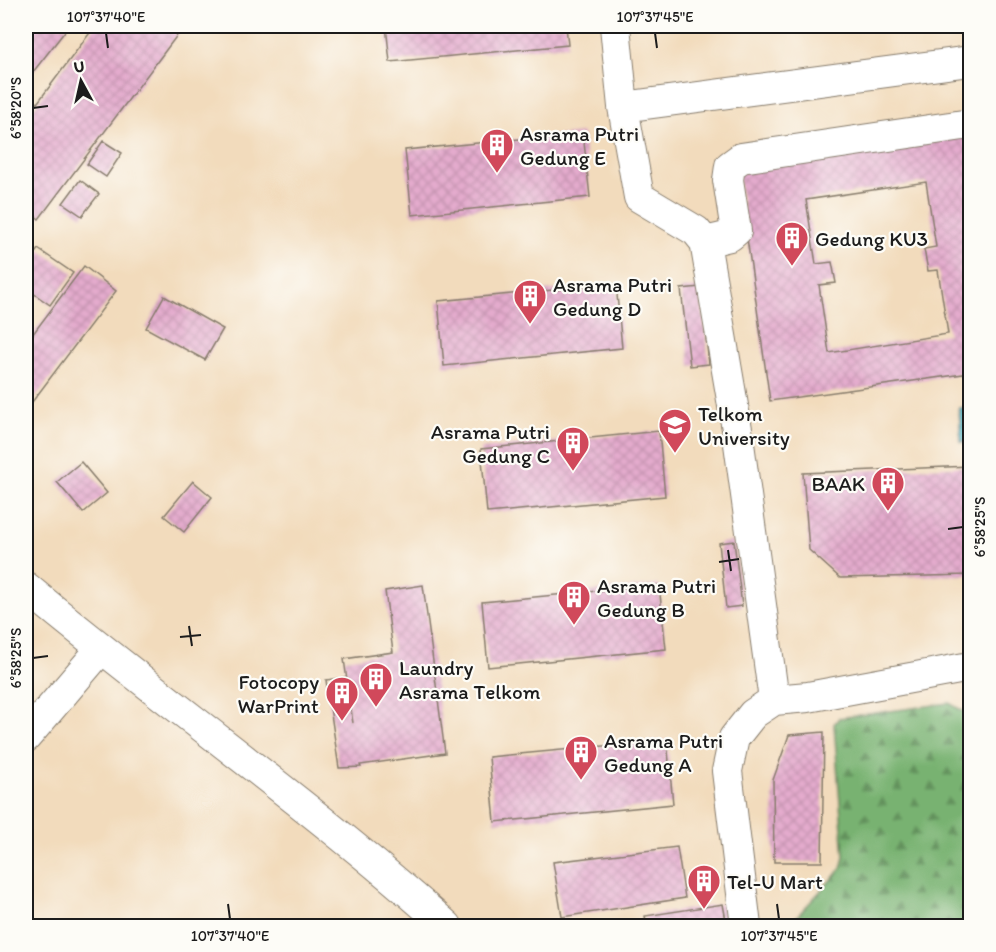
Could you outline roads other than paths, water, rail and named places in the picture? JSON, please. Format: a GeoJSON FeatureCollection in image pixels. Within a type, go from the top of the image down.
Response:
{"type":"FeatureCollection","features":[{"type":"Feature","properties":{"kind":"street"},"geometry":{"type":"LineString","coordinates":[[615,26],[623,107],[639,197],[696,231],[705,242],[737,429],[774,700]]}},
{"type":"Feature","properties":{"kind":"street"},"geometry":{"type":"LineString","coordinates":[[623,107],[970,61]]}},
{"type":"Feature","properties":{"kind":"street"},"geometry":{"type":"LineString","coordinates":[[705,242],[730,236],[736,231],[728,180],[730,166],[741,158],[970,124]]}},
{"type":"Feature","properties":{"kind":"street"},"geometry":{"type":"LineString","coordinates":[[26,587],[100,649],[386,872],[447,927]]}},
{"type":"Feature","properties":{"kind":"street"},"geometry":{"type":"LineString","coordinates":[[26,737],[100,649]]}},
{"type":"Feature","properties":{"kind":"street"},"geometry":{"type":"LineString","coordinates":[[746,927],[727,771],[734,738],[753,714],[774,700],[808,697],[970,667]]}},
{"type":"Feature","properties":{"kind":"water"},"geometry":{"type":"Polygon","coordinates":[[[970,407],[970,442],[961,442],[959,408],[970,407]]]}},
{"type":"Feature","properties":{"kind":"place","name":"Asrama Putri Gedung E"},"geometry":{"type":"Point","coordinates":[497,174]}},
{"type":"Feature","properties":{"kind":"place","name":"Gedung KU3"},"geometry":{"type":"Point","coordinates":[792,267]}},
{"type":"Feature","properties":{"kind":"place","name":"Asrama Putri Gedung D"},"geometry":{"type":"Point","coordinates":[530,325]}},
{"type":"Feature","properties":{"kind":"place","name":"Telkom University"},"geometry":{"type":"Point","coordinates":[675,454]}},
{"type":"Feature","properties":{"kind":"place","name":"Asrama Putri Gedung C"},"geometry":{"type":"Point","coordinates":[573,472]}},
{"type":"Feature","properties":{"kind":"place","name":"BAAK"},"geometry":{"type":"Point","coordinates":[888,512]}},
{"type":"Feature","properties":{"kind":"place","name":"Asrama Putri Gedung B"},"geometry":{"type":"Point","coordinates":[574,626]}},
{"type":"Feature","properties":{"kind":"place","name":"Laundry Asrama Telkom"},"geometry":{"type":"Point","coordinates":[376,708]}},
{"type":"Feature","properties":{"kind":"place","name":"Fotocopy WarPrint"},"geometry":{"type":"Point","coordinates":[342,722]}},
{"type":"Feature","properties":{"kind":"place","name":"Asrama Putri Gedung A"},"geometry":{"type":"Point","coordinates":[581,781]}},
{"type":"Feature","properties":{"kind":"place","name":"Tel-U Mart"},"geometry":{"type":"Point","coordinates":[704,910]}}]}
